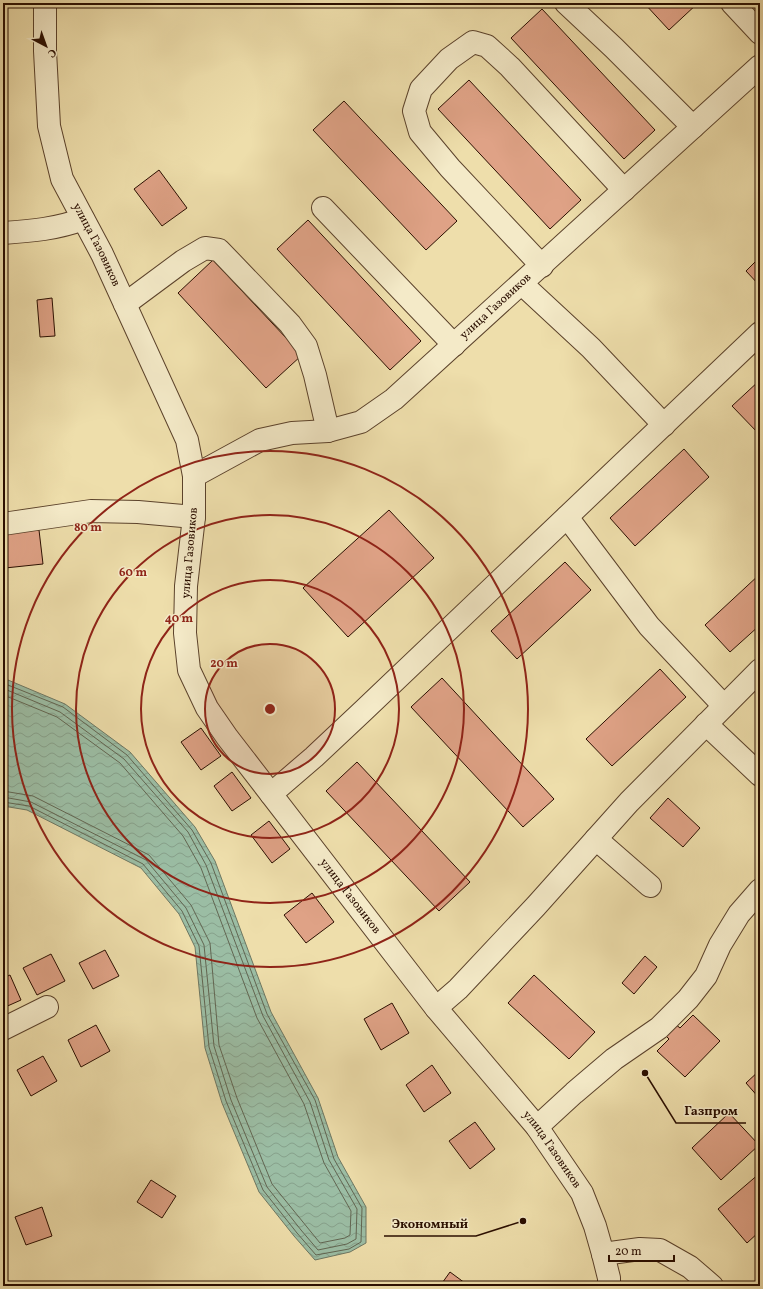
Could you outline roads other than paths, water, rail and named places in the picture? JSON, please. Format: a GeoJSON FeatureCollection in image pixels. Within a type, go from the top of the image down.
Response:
{"type":"FeatureCollection","features":[{"type":"Feature","properties":{"kind":"street","name":"улица Газовиков"},"geometry":{"type":"LineString","coordinates":[[45,3],[45,51],[49,126],[62,179],[102,254],[187,440],[194,476],[194,517],[186,586],[185,633],[189,670],[207,708],[271,794],[436,1008],[537,1127],[582,1193],[604,1254],[609,1278],[609,1286]]}},
{"type":"Feature","properties":{"kind":"street"},"geometry":{"type":"LineString","coordinates":[[566,3],[614,48],[693,128]]}},
{"type":"Feature","properties":{"kind":"street"},"geometry":{"type":"LineString","coordinates":[[732,3],[760,33]]}},
{"type":"Feature","properties":{"kind":"street"},"geometry":{"type":"LineString","coordinates":[[542,266],[450,168],[420,132],[414,111],[421,89],[449,59],[473,42],[487,46],[510,67],[624,190]]}},
{"type":"Feature","properties":{"kind":"street","name":"улица Газовиков"},"geometry":{"type":"LineString","coordinates":[[194,476],[260,440],[292,433],[328,431],[361,422],[378,411],[394,399],[542,266],[760,66]]}},
{"type":"Feature","properties":{"kind":"street"},"geometry":{"type":"LineString","coordinates":[[323,208],[454,345]]}},
{"type":"Feature","properties":{"kind":"street"},"geometry":{"type":"LineString","coordinates":[[3,233],[37,231],[68,225],[84,219]]}},
{"type":"Feature","properties":{"kind":"street"},"geometry":{"type":"LineString","coordinates":[[125,304],[183,261],[205,248],[219,250],[290,324],[306,346],[315,375],[328,431]]}},
{"type":"Feature","properties":{"kind":"street"},"geometry":{"type":"LineString","coordinates":[[522,284],[591,348],[664,424]]}},
{"type":"Feature","properties":{"kind":"street"},"geometry":{"type":"LineString","coordinates":[[271,794],[319,752],[760,333]]}},
{"type":"Feature","properties":{"kind":"street"},"geometry":{"type":"LineString","coordinates":[[3,524],[91,511],[138,512],[194,517]]}},
{"type":"Feature","properties":{"kind":"street"},"geometry":{"type":"LineString","coordinates":[[567,517],[649,626],[724,706]]}},
{"type":"Feature","properties":{"kind":"street"},"geometry":{"type":"LineString","coordinates":[[436,1008],[458,989],[531,912],[629,802],[724,706],[756,681]]}},
{"type":"Feature","properties":{"kind":"street"},"geometry":{"type":"LineString","coordinates":[[706,724],[760,775]]}},
{"type":"Feature","properties":{"kind":"street"},"geometry":{"type":"LineString","coordinates":[[596,839],[650,886]]}},
{"type":"Feature","properties":{"kind":"street"},"geometry":{"type":"LineString","coordinates":[[537,1127],[614,1059],[659,1028],[688,999],[706,976],[720,945],[739,914],[760,890]]}},
{"type":"Feature","properties":{"kind":"street"},"geometry":{"type":"LineString","coordinates":[[3,1029],[47,1007]]}},
{"type":"Feature","properties":{"kind":"street"},"geometry":{"type":"LineString","coordinates":[[604,1254],[640,1249],[660,1250],[690,1268],[712,1286]]}},
{"type":"Feature","properties":{"kind":"water"},"geometry":{"type":"Polygon","coordinates":[[[8,680],[65,704],[130,752],[195,827],[215,861],[271,1012],[318,1098],[338,1157],[366,1207],[366,1243],[350,1252],[315,1260],[259,1192],[222,1103],[205,1048],[195,947],[179,914],[141,868],[27,810],[3,806],[3,681],[8,680]]]}},
{"type":"Feature","properties":{"kind":"place","name":"Газпром"},"geometry":{"type":"Point","coordinates":[645,1073]}},
{"type":"Feature","properties":{"kind":"place","name":"Экономный"},"geometry":{"type":"Point","coordinates":[523,1221]}}]}
